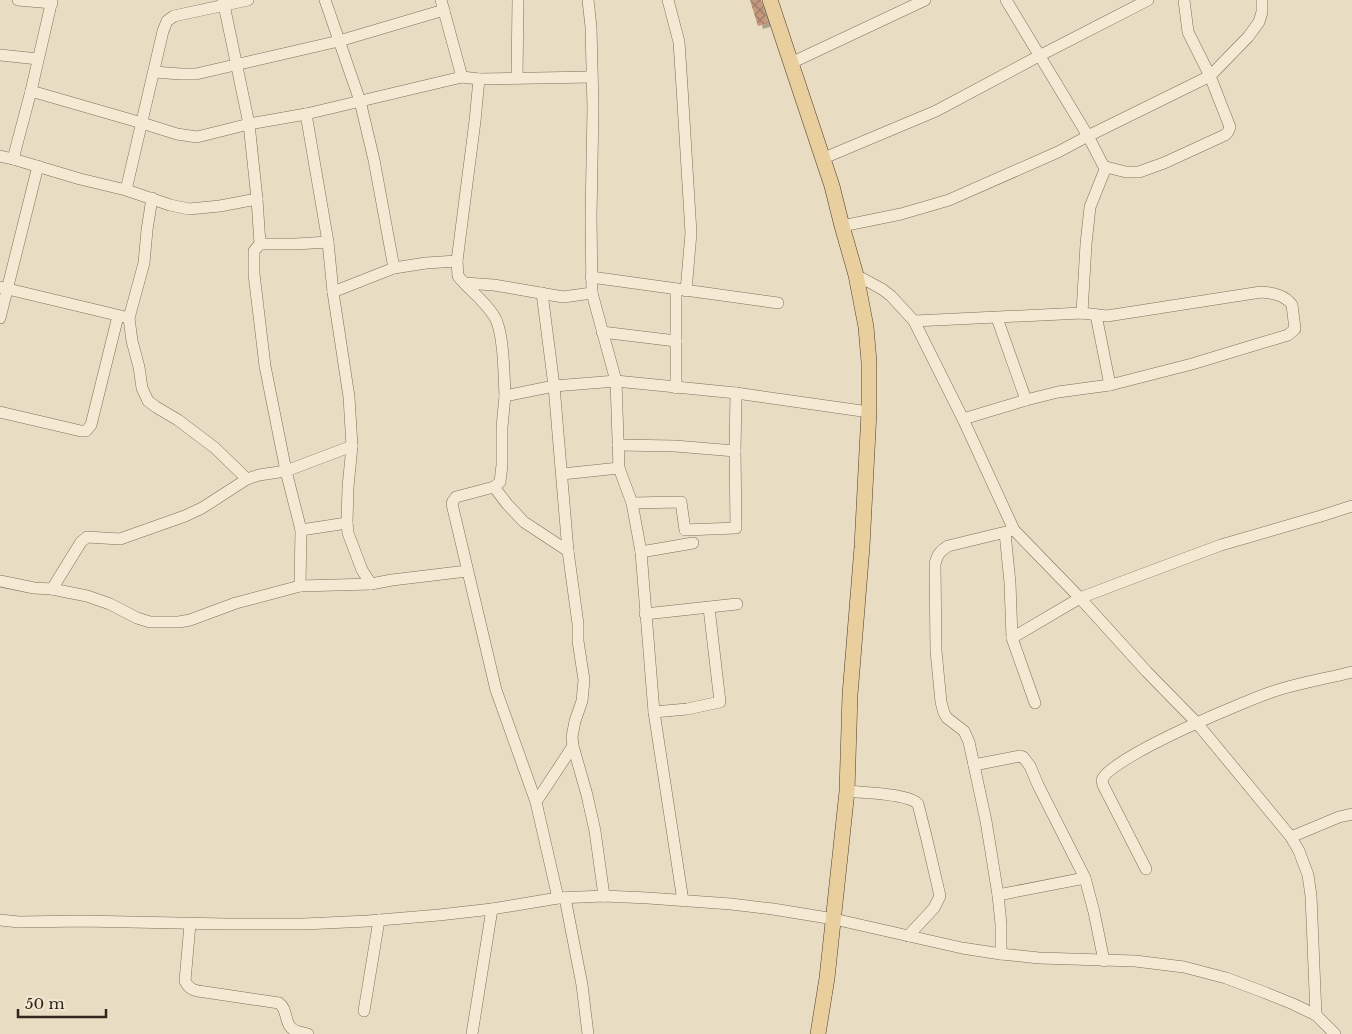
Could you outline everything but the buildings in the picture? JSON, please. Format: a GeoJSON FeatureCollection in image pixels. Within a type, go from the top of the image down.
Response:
{"type":"FeatureCollection","features":[{"type":"Feature","properties":{"kind":"main road"},"geometry":{"type":"LineString","coordinates":[[770,0],[832,186],[856,275],[866,327],[869,362],[869,412],[860,583],[850,695],[847,791],[827,978],[818,1034]]}},
{"type":"Feature","properties":{"kind":"street"},"geometry":{"type":"LineString","coordinates":[[13,159],[52,2],[18,0]]}},
{"type":"Feature","properties":{"kind":"street"},"geometry":{"type":"LineString","coordinates":[[126,190],[163,31],[167,21],[174,16],[223,2],[248,0]]}},
{"type":"Feature","properties":{"kind":"street"},"geometry":{"type":"LineString","coordinates":[[326,0],[360,101],[378,178],[394,268]]}},
{"type":"Feature","properties":{"kind":"street"},"geometry":{"type":"LineString","coordinates":[[517,78],[518,0]]}},
{"type":"Feature","properties":{"kind":"street"},"geometry":{"type":"LineString","coordinates":[[588,0],[591,27],[592,77],[592,293],[616,381],[619,468],[632,503],[641,552],[654,712],[682,901]]}},
{"type":"Feature","properties":{"kind":"street"},"geometry":{"type":"LineString","coordinates":[[668,0],[680,42],[691,233],[681,290],[676,341],[676,388]]}},
{"type":"Feature","properties":{"kind":"street"},"geometry":{"type":"LineString","coordinates":[[791,63],[926,0]]}},
{"type":"Feature","properties":{"kind":"street"},"geometry":{"type":"LineString","coordinates":[[1006,0],[1088,136],[1100,162],[1106,167],[1132,173],[1164,163],[1225,135],[1230,127],[1210,76],[1188,32],[1184,0]]}},
{"type":"Feature","properties":{"kind":"street"},"geometry":{"type":"LineString","coordinates":[[824,158],[936,111],[1148,0]]}},
{"type":"Feature","properties":{"kind":"street"},"geometry":{"type":"LineString","coordinates":[[842,226],[901,214],[949,200],[1058,152],[1210,76],[1248,37],[1259,22],[1262,12],[1262,0]]}},
{"type":"Feature","properties":{"kind":"street"},"geometry":{"type":"LineString","coordinates":[[223,2],[249,124],[260,244],[254,251],[254,274],[265,366],[286,470],[302,530],[300,586]]}},
{"type":"Feature","properties":{"kind":"street"},"geometry":{"type":"LineString","coordinates":[[154,72],[196,74],[339,41],[442,5],[462,78]]}},
{"type":"Feature","properties":{"kind":"street"},"geometry":{"type":"LineString","coordinates":[[0,55],[38,59]]}},
{"type":"Feature","properties":{"kind":"street"},"geometry":{"type":"LineString","coordinates":[[31,92],[176,134],[197,137],[462,78],[592,77]]}},
{"type":"Feature","properties":{"kind":"street"},"geometry":{"type":"LineString","coordinates":[[479,79],[476,121],[457,261],[458,276],[494,316],[500,328],[505,396],[502,428],[502,465],[500,480],[494,487],[456,496],[452,504],[496,690],[536,802],[562,898],[580,977],[588,1034]]}},
{"type":"Feature","properties":{"kind":"street"},"geometry":{"type":"LineString","coordinates":[[306,114],[328,242],[333,292],[349,397],[352,446],[346,523],[355,553],[362,570],[371,584]]}},
{"type":"Feature","properties":{"kind":"street"},"geometry":{"type":"LineString","coordinates":[[0,156],[189,209],[220,206],[257,199]]}},
{"type":"Feature","properties":{"kind":"street"},"geometry":{"type":"LineString","coordinates":[[0,318],[4,288],[38,166]]}},
{"type":"Feature","properties":{"kind":"street"},"geometry":{"type":"LineString","coordinates":[[1082,313],[1090,207],[1106,167]]}},
{"type":"Feature","properties":{"kind":"street"},"geometry":{"type":"LineString","coordinates":[[0,412],[81,431],[86,431],[91,425],[123,317],[144,263],[152,198]]}},
{"type":"Feature","properties":{"kind":"street"},"geometry":{"type":"LineString","coordinates":[[260,244],[328,242]]}},
{"type":"Feature","properties":{"kind":"street"},"geometry":{"type":"LineString","coordinates":[[333,292],[394,268],[457,261]]}},
{"type":"Feature","properties":{"kind":"street"},"geometry":{"type":"LineString","coordinates":[[856,275],[891,296],[914,321],[963,419],[1009,532],[1012,638],[1035,703]]}},
{"type":"Feature","properties":{"kind":"street"},"geometry":{"type":"LineString","coordinates":[[591,277],[778,303]]}},
{"type":"Feature","properties":{"kind":"street"},"geometry":{"type":"LineString","coordinates":[[465,283],[494,285],[563,297],[592,293]]}},
{"type":"Feature","properties":{"kind":"street"},"geometry":{"type":"LineString","coordinates":[[4,288],[123,317]]}},
{"type":"Feature","properties":{"kind":"street"},"geometry":{"type":"LineString","coordinates":[[914,321],[1082,313],[1107,316],[1261,292],[1283,297],[1292,305],[1295,329],[1288,335],[1192,364],[1110,385],[1058,392],[963,419]]}},
{"type":"Feature","properties":{"kind":"street"},"geometry":{"type":"LineString","coordinates":[[542,293],[554,386],[568,551],[584,680],[582,701],[572,737],[595,831],[604,896]]}},
{"type":"Feature","properties":{"kind":"street"},"geometry":{"type":"LineString","coordinates":[[1096,316],[1110,385]]}},
{"type":"Feature","properties":{"kind":"street"},"geometry":{"type":"LineString","coordinates":[[123,317],[139,367],[142,388],[148,401],[178,420],[215,448],[247,479]]}},
{"type":"Feature","properties":{"kind":"street"},"geometry":{"type":"LineString","coordinates":[[997,318],[1026,400]]}},
{"type":"Feature","properties":{"kind":"street"},"geometry":{"type":"LineString","coordinates":[[602,332],[676,341]]}},
{"type":"Feature","properties":{"kind":"street"},"geometry":{"type":"LineString","coordinates":[[505,396],[554,386],[616,381],[736,393],[869,412]]}},
{"type":"Feature","properties":{"kind":"street"},"geometry":{"type":"LineString","coordinates":[[632,503],[682,502],[685,530],[736,528],[736,393]]}},
{"type":"Feature","properties":{"kind":"street"},"geometry":{"type":"LineString","coordinates":[[618,445],[675,446],[735,451]]}},
{"type":"Feature","properties":{"kind":"street"},"geometry":{"type":"LineString","coordinates":[[52,589],[86,537],[120,539],[202,508],[247,479],[286,470],[352,446]]}},
{"type":"Feature","properties":{"kind":"street"},"geometry":{"type":"LineString","coordinates":[[562,474],[619,468]]}},
{"type":"Feature","properties":{"kind":"street"},"geometry":{"type":"LineString","coordinates":[[494,487],[524,522],[568,551]]}},
{"type":"Feature","properties":{"kind":"street"},"geometry":{"type":"LineString","coordinates":[[1012,638],[1080,598],[1221,545],[1352,506]]}},
{"type":"Feature","properties":{"kind":"street"},"geometry":{"type":"LineString","coordinates":[[302,530],[346,523]]}},
{"type":"Feature","properties":{"kind":"street"},"geometry":{"type":"LineString","coordinates":[[1009,532],[1080,598],[1147,672],[1196,722],[1291,837],[1299,851],[1308,875],[1311,896],[1316,1015]]}},
{"type":"Feature","properties":{"kind":"street"},"geometry":{"type":"LineString","coordinates":[[1001,954],[1001,924],[998,895],[986,821],[974,765],[967,736],[964,731],[947,718],[941,702],[936,651],[935,564],[941,550],[948,546],[1009,532]]}},
{"type":"Feature","properties":{"kind":"street"},"geometry":{"type":"LineString","coordinates":[[641,552],[693,543]]}},
{"type":"Feature","properties":{"kind":"street"},"geometry":{"type":"LineString","coordinates":[[0,581],[87,596],[150,622],[179,622],[190,620],[236,603],[300,586],[371,584],[467,571]]}},
{"type":"Feature","properties":{"kind":"street"},"geometry":{"type":"LineString","coordinates":[[645,614],[737,604]]}},
{"type":"Feature","properties":{"kind":"street"},"geometry":{"type":"LineString","coordinates":[[654,712],[720,702],[709,608]]}},
{"type":"Feature","properties":{"kind":"street"},"geometry":{"type":"LineString","coordinates":[[1146,869],[1103,785],[1103,777],[1124,761],[1196,722],[1280,690],[1352,672]]}},
{"type":"Feature","properties":{"kind":"street"},"geometry":{"type":"LineString","coordinates":[[536,802],[573,746]]}},
{"type":"Feature","properties":{"kind":"street"},"geometry":{"type":"LineString","coordinates":[[974,765],[1020,756],[1030,766],[1038,786],[1085,878],[1104,960]]}},
{"type":"Feature","properties":{"kind":"street"},"geometry":{"type":"LineString","coordinates":[[847,791],[895,795],[915,800],[918,804],[940,896],[934,908],[908,936]]}},
{"type":"Feature","properties":{"kind":"street"},"geometry":{"type":"LineString","coordinates":[[1291,837],[1339,817],[1352,814]]}},
{"type":"Feature","properties":{"kind":"street"},"geometry":{"type":"LineString","coordinates":[[998,895],[1085,878]]}},
{"type":"Feature","properties":{"kind":"street"},"geometry":{"type":"LineString","coordinates":[[0,920],[19,922],[304,924],[379,920],[492,909],[562,898],[604,896],[756,907],[834,919],[962,948],[1001,954],[1039,958],[1135,961],[1184,967],[1226,978],[1316,1015],[1335,1034]]}},
{"type":"Feature","properties":{"kind":"street"},"geometry":{"type":"LineString","coordinates":[[472,1034],[492,909]]}},
{"type":"Feature","properties":{"kind":"street"},"geometry":{"type":"LineString","coordinates":[[364,1011],[379,920]]}},
{"type":"Feature","properties":{"kind":"street"},"geometry":{"type":"LineString","coordinates":[[190,924],[185,981],[187,986],[205,992],[279,1003],[284,1009],[286,1018],[294,1031],[308,1034]]}}]}
